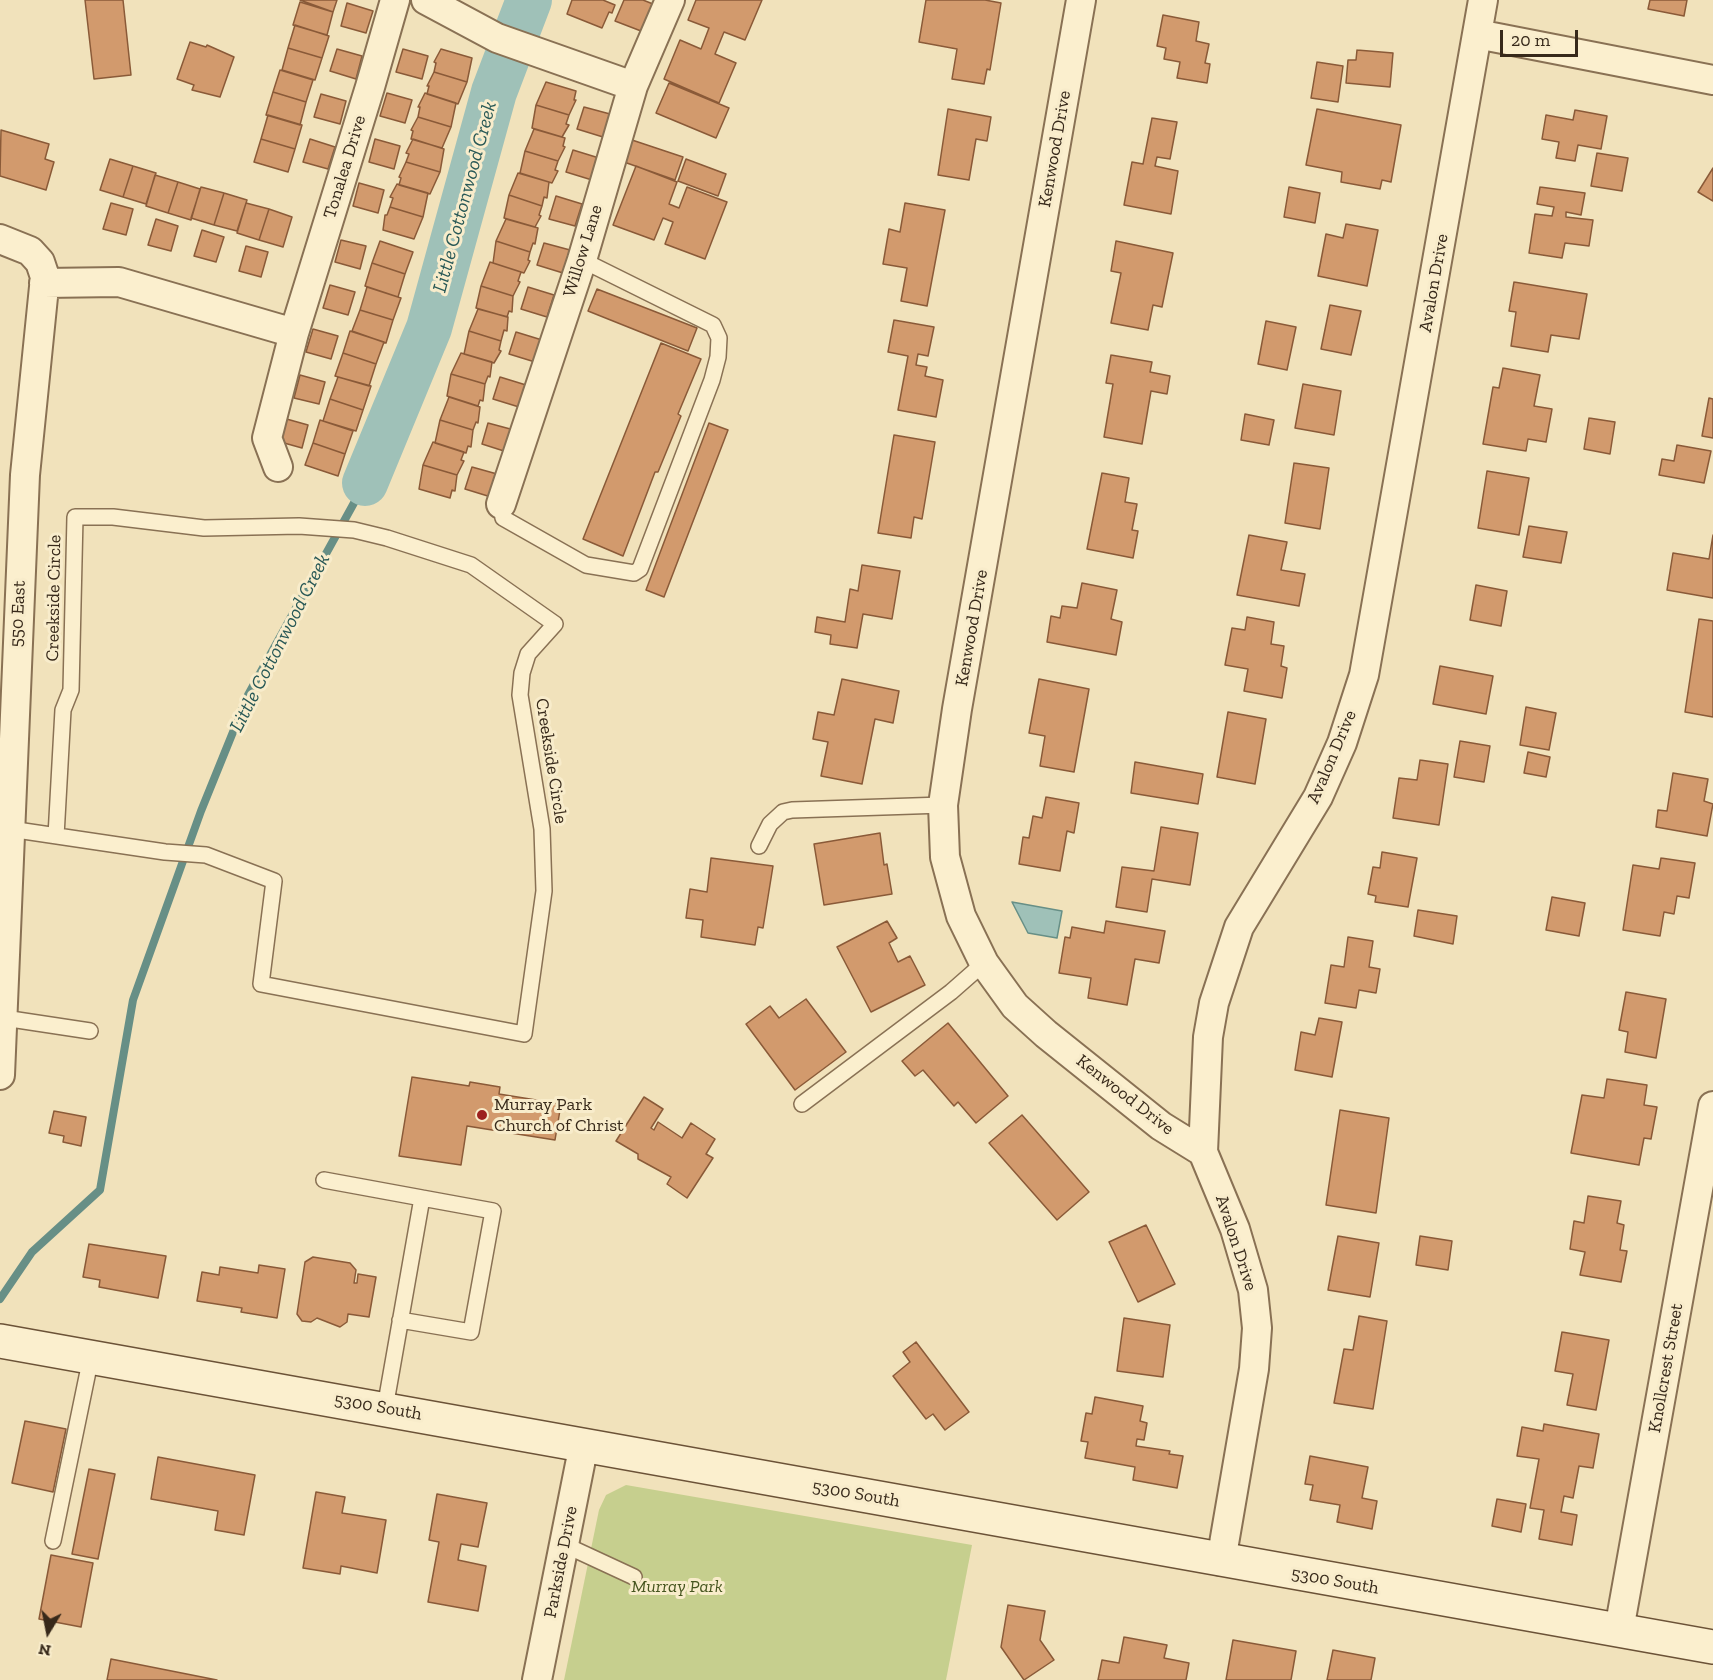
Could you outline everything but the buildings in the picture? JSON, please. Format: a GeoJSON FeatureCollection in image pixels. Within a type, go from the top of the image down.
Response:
{"type":"FeatureCollection","features":[{"type":"Feature","properties":{"kind":"main road","name":"5300 South"},"geometry":{"type":"LineString","coordinates":[[0,1341],[385,1408],[1221,1561],[1713,1647]]}},
{"type":"Feature","properties":{"kind":"street","name":"Tonalea Drive"},"geometry":{"type":"LineString","coordinates":[[278,467],[267,438],[294,333],[395,0]]}},
{"type":"Feature","properties":{"kind":"street"},"geometry":{"type":"LineString","coordinates":[[426,0],[497,38],[633,86]]}},
{"type":"Feature","properties":{"kind":"street","name":"Willow Lane"},"geometry":{"type":"LineString","coordinates":[[501,504],[582,260],[633,86],[670,0]]}},
{"type":"Feature","properties":{"kind":"street","name":"Kenwood Drive"},"geometry":{"type":"LineString","coordinates":[[1081,0],[943,805],[945,857],[961,916],[984,963],[1015,1006],[1046,1034],[1161,1126],[1203,1152]]}},
{"type":"Feature","properties":{"kind":"street","name":"Avalon Drive"},"geometry":{"type":"LineString","coordinates":[[1221,1561],[1254,1369],[1257,1328],[1250,1280],[1235,1229],[1203,1152],[1208,1037],[1223,970],[1245,917],[1318,797],[1342,743],[1364,675],[1483,0]]}},
{"type":"Feature","properties":{"kind":"street"},"geometry":{"type":"LineString","coordinates":[[1477,34],[1713,80]]}},
{"type":"Feature","properties":{"kind":"street"},"geometry":{"type":"LineString","coordinates":[[0,239],[30,251],[42,273],[119,282],[294,333]]}},
{"type":"Feature","properties":{"kind":"street","name":"550 East"},"geometry":{"type":"LineString","coordinates":[[0,1075],[4,1018],[8,668],[42,273]]}},
{"type":"Feature","properties":{"kind":"street","name":"Knollcrest Street"},"geometry":{"type":"LineString","coordinates":[[1619,1630],[1713,1106]]}},
{"type":"Feature","properties":{"kind":"street","name":"Parkside Drive"},"geometry":{"type":"LineString","coordinates":[[537,1680],[566,1545],[584,1444]]}},
{"type":"Feature","properties":{"kind":"lane"},"geometry":{"type":"LineString","coordinates":[[501,504],[503,518],[586,565],[634,573],[640,569],[712,380],[718,357],[719,338],[713,325],[582,260]]}},
{"type":"Feature","properties":{"kind":"lane","name":"Creekside Circle"},"geometry":{"type":"LineString","coordinates":[[6,845],[56,836],[165,852],[206,855],[274,881],[261,984],[524,1034],[544,891],[542,829],[520,695],[522,673],[528,654],[555,624],[471,565],[354,530],[313,526],[204,528],[113,517],[75,517],[71,690],[63,710],[56,836]]}},
{"type":"Feature","properties":{"kind":"lane"},"geometry":{"type":"LineString","coordinates":[[759,846],[770,824],[783,812],[943,805]]}},
{"type":"Feature","properties":{"kind":"lane"},"geometry":{"type":"LineString","coordinates":[[802,1104],[951,992],[984,963]]}},
{"type":"Feature","properties":{"kind":"lane"},"geometry":{"type":"LineString","coordinates":[[4,1018],[90,1031]]}},
{"type":"Feature","properties":{"kind":"lane"},"geometry":{"type":"LineString","coordinates":[[324,1180],[494,1211],[471,1332],[400,1320]]}},
{"type":"Feature","properties":{"kind":"lane"},"geometry":{"type":"LineString","coordinates":[[385,1408],[422,1198]]}},
{"type":"Feature","properties":{"kind":"lane"},"geometry":{"type":"LineString","coordinates":[[53,1541],[91,1357]]}},
{"type":"Feature","properties":{"kind":"lane"},"geometry":{"type":"LineString","coordinates":[[566,1545],[634,1577]]}},
{"type":"Feature","properties":{"kind":"green space","name":"Murray Park"},"geometry":{"type":"Polygon","coordinates":[[[626,1485],[972,1545],[946,1680],[564,1680],[599,1510],[606,1495],[626,1485]]]}},
{"type":"Feature","properties":{"kind":"water"},"geometry":{"type":"Polygon","coordinates":[[[1012,902],[1062,911],[1057,938],[1028,933],[1012,902]]]}},
{"type":"Feature","properties":{"kind":"waterway","name":"Little Cottonwood Creek"},"geometry":{"type":"LineString","coordinates":[[365,483],[429,328],[494,92],[529,0]]}},
{"type":"Feature","properties":{"kind":"waterway","name":"Little Cottonwood Creek"},"geometry":{"type":"LineString","coordinates":[[0,1299],[32,1252],[100,1190],[133,1000],[201,811],[248,695],[365,483]]}},
{"type":"Feature","properties":{"kind":"place","name":"Murray Park Church of Christ"},"geometry":{"type":"Point","coordinates":[482,1115]}}]}
